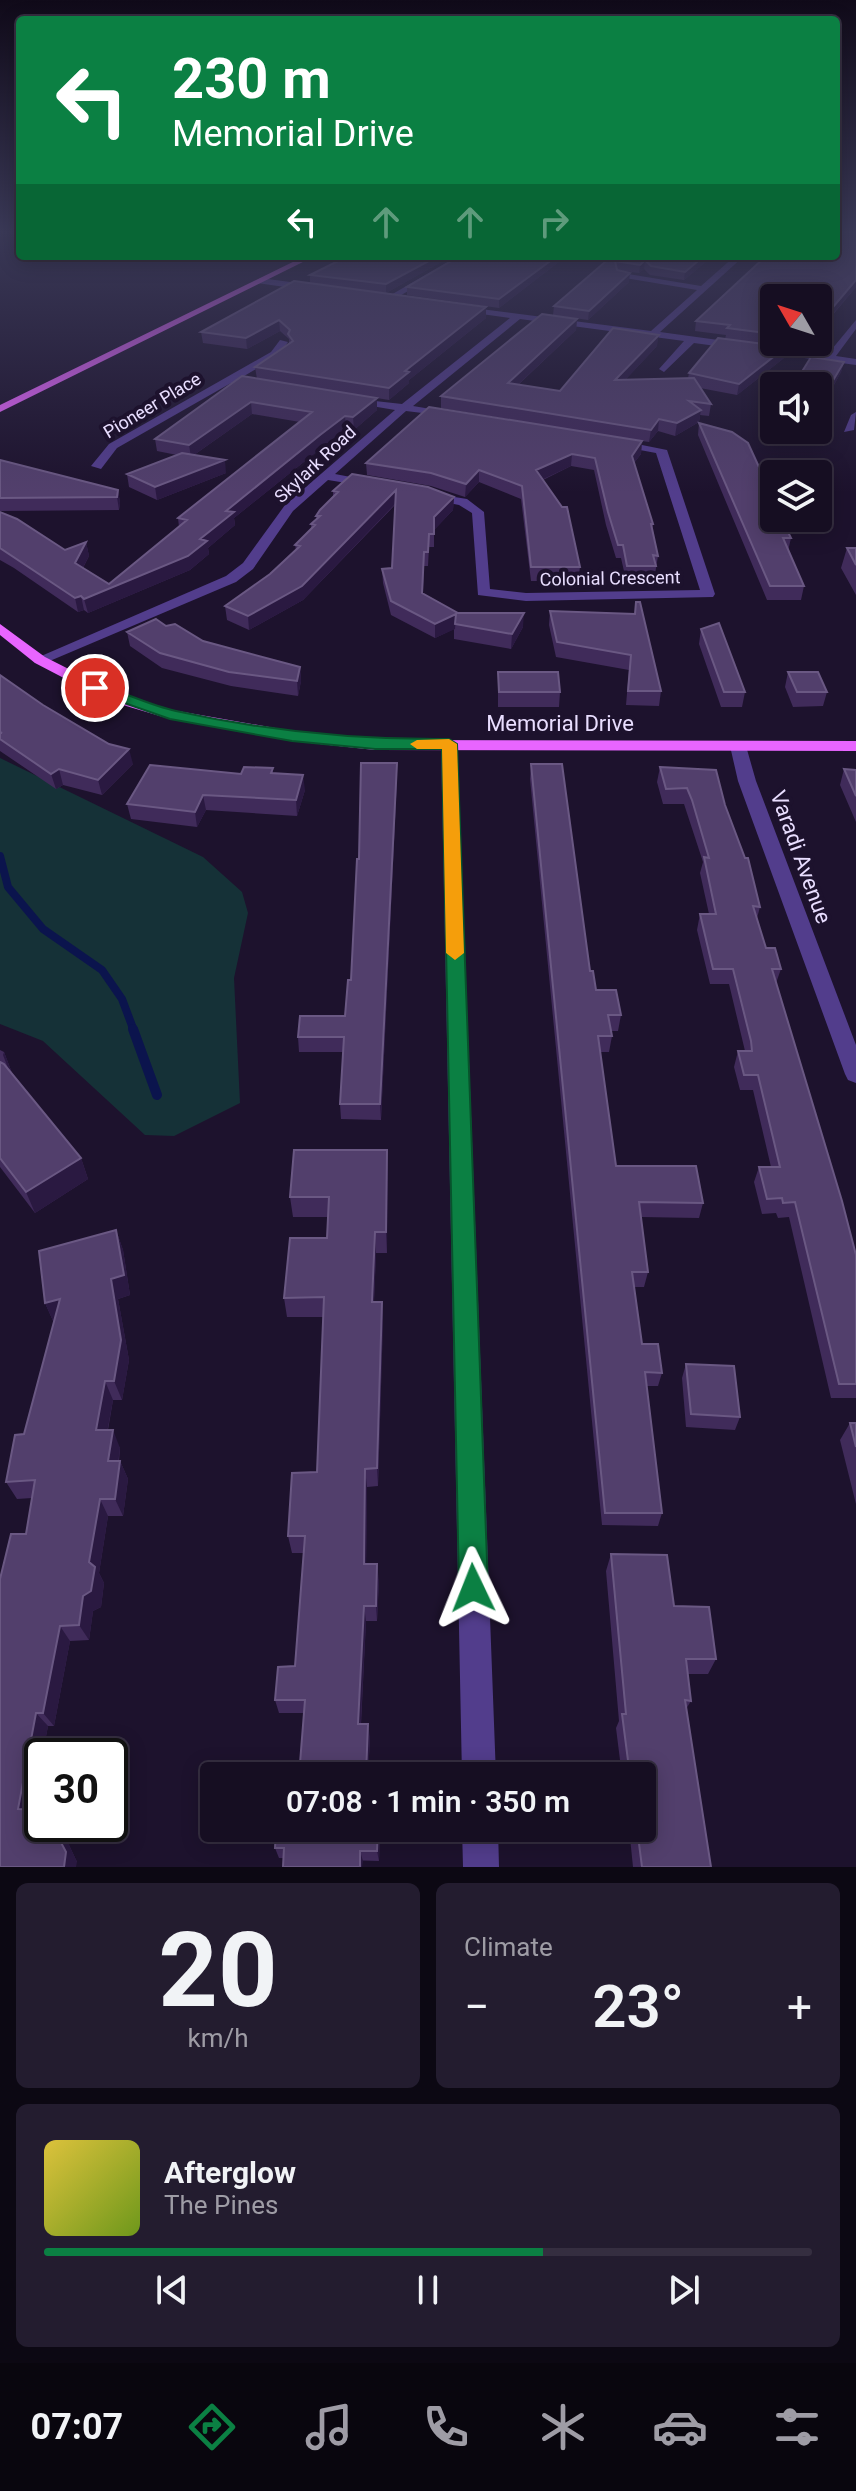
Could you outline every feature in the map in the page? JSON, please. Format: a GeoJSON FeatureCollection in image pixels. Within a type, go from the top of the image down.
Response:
{"type":"FeatureCollection","features":[{"type":"Feature","properties":{"kind":"main road"},"geometry":{"type":"LineString","coordinates":[[0,409],[183,319]]}},
{"type":"Feature","properties":{"kind":"main road","name":"Memorial Drive"},"geometry":{"type":"LineString","coordinates":[[0,628],[40,660],[112,697],[185,718],[292,736],[375,745],[856,746]]}},
{"type":"Feature","properties":{"kind":"street","name":"Skylark Road"},"geometry":{"type":"LineString","coordinates":[[40,660],[231,579],[248,566],[289,508],[404,408],[514,319]]}},
{"type":"Feature","properties":{"kind":"street"},"geometry":{"type":"LineString","coordinates":[[548,319],[856,362]]}},
{"type":"Feature","properties":{"kind":"street"},"geometry":{"type":"LineString","coordinates":[[653,334],[670,319]]}},
{"type":"Feature","properties":{"kind":"street"},"geometry":{"type":"LineString","coordinates":[[830,358],[856,323]]}},
{"type":"Feature","properties":{"kind":"street"},"geometry":{"type":"LineString","coordinates":[[664,369],[692,339]]}},
{"type":"Feature","properties":{"kind":"street","name":"Pioneer Place"},"geometry":{"type":"LineString","coordinates":[[97,466],[113,446],[275,354],[283,342]]}},
{"type":"Feature","properties":{"kind":"street","name":"Pioneer Place"},"geometry":{"type":"LineString","coordinates":[[229,380],[273,387]]}},
{"type":"Feature","properties":{"kind":"street"},"geometry":{"type":"LineString","coordinates":[[346,399],[465,418]]}},
{"type":"Feature","properties":{"kind":"street"},"geometry":{"type":"LineString","coordinates":[[848,430],[856,415]]}},
{"type":"Feature","properties":{"kind":"street","name":"Colonial Crescent"},"geometry":{"type":"LineString","coordinates":[[417,493],[463,502],[478,512],[483,592],[526,597],[708,594],[661,450],[601,440]]}},
{"type":"Feature","properties":{"kind":"street"},"geometry":{"type":"LineString","coordinates":[[326,476],[387,487]]}},
{"type":"Feature","properties":{"kind":"street"},"geometry":{"type":"LineString","coordinates":[[449,744],[479,1762]]}},
{"type":"Feature","properties":{"kind":"street","name":"Varadi Avenue"},"geometry":{"type":"LineString","coordinates":[[738,746],[747,781],[856,1074]]}},
{"type":"Feature","properties":{"kind":"street"},"geometry":{"type":"LineString","coordinates":[[480,1842],[481,1867]]}},
{"type":"Feature","properties":{"kind":"green space"},"geometry":{"type":"Polygon","coordinates":[[[0,758],[203,857],[242,892],[248,913],[234,978],[240,1103],[174,1136],[145,1135],[43,1041],[0,1024],[0,758]]]}},
{"type":"Feature","properties":{"kind":"building"},"geometry":{"type":"Polygon","coordinates":[[[224,319],[471,319],[405,371],[409,372],[389,388],[255,367],[293,341],[288,334],[290,330],[279,320],[246,338],[201,332],[224,319]]]}},
{"type":"Feature","properties":{"kind":"building"},"geometry":{"type":"Polygon","coordinates":[[[536,319],[577,319],[508,383],[560,391],[613,328],[659,335],[615,380],[694,378],[711,404],[689,401],[701,410],[677,423],[659,419],[651,430],[441,396],[536,319]]]}},
{"type":"Feature","properties":{"kind":"building"},"geometry":{"type":"Polygon","coordinates":[[[760,319],[760,332],[727,328],[730,325],[696,321],[760,319]]]}},
{"type":"Feature","properties":{"kind":"building"},"geometry":{"type":"Polygon","coordinates":[[[718,338],[760,344],[760,356],[775,356],[739,384],[689,373],[718,338]]]}},
{"type":"Feature","properties":{"kind":"building"},"geometry":{"type":"Polygon","coordinates":[[[811,357],[844,362],[832,382],[832,372],[802,372],[811,357]]]}},
{"type":"Feature","properties":{"kind":"building"},"geometry":{"type":"Polygon","coordinates":[[[242,376],[377,398],[353,417],[345,416],[226,511],[234,512],[200,539],[207,541],[188,556],[84,599],[81,596],[75,598],[0,548],[0,512],[17,519],[65,550],[86,542],[75,563],[109,584],[187,520],[178,518],[312,412],[251,402],[189,445],[155,439],[242,376]]]}},
{"type":"Feature","properties":{"kind":"building"},"geometry":{"type":"Polygon","coordinates":[[[429,407],[642,441],[632,456],[653,524],[658,556],[653,555],[656,566],[627,566],[623,545],[618,545],[608,512],[595,458],[572,454],[536,470],[562,507],[567,507],[580,567],[531,567],[522,486],[479,470],[466,484],[431,473],[366,463],[429,407]]]}},
{"type":"Feature","properties":{"kind":"building"},"geometry":{"type":"Polygon","coordinates":[[[699,423],[732,432],[748,443],[760,469],[760,532],[788,532],[791,538],[783,538],[804,586],[770,586],[699,423]]]}},
{"type":"Feature","properties":{"kind":"building"},"geometry":{"type":"Polygon","coordinates":[[[182,453],[225,460],[155,487],[127,474],[182,453]]]}},
{"type":"Feature","properties":{"kind":"building"},"geometry":{"type":"Polygon","coordinates":[[[0,460],[118,490],[117,497],[0,498],[0,460]]]}},
{"type":"Feature","properties":{"kind":"building"},"geometry":{"type":"Polygon","coordinates":[[[352,474],[428,487],[454,497],[434,517],[434,534],[429,534],[428,552],[424,552],[422,593],[458,613],[524,613],[512,634],[455,624],[456,614],[435,624],[391,601],[382,569],[392,568],[396,490],[302,586],[248,616],[225,606],[270,574],[300,546],[295,545],[315,525],[311,524],[320,516],[316,516],[320,510],[338,492],[333,491],[352,474]]]}},
{"type":"Feature","properties":{"kind":"building"},"geometry":{"type":"Polygon","coordinates":[[[847,548],[856,548],[856,565],[847,548]]]}},
{"type":"Feature","properties":{"kind":"building"},"geometry":{"type":"Polygon","coordinates":[[[636,602],[640,602],[661,691],[628,691],[631,655],[557,642],[550,611],[635,614],[636,602]]]}},
{"type":"Feature","properties":{"kind":"building"},"geometry":{"type":"Polygon","coordinates":[[[156,619],[166,626],[175,624],[203,641],[300,667],[297,681],[229,672],[160,653],[127,632],[156,619]]]}},
{"type":"Feature","properties":{"kind":"building"},"geometry":{"type":"Polygon","coordinates":[[[719,623],[745,692],[724,692],[701,629],[719,623]]]}},
{"type":"Feature","properties":{"kind":"building"},"geometry":{"type":"Polygon","coordinates":[[[498,672],[558,672],[560,692],[499,692],[498,672]]]}},
{"type":"Feature","properties":{"kind":"building"},"geometry":{"type":"Polygon","coordinates":[[[788,672],[818,672],[827,692],[797,692],[788,672]]]}},
{"type":"Feature","properties":{"kind":"building"},"geometry":{"type":"Polygon","coordinates":[[[0,675],[109,744],[129,749],[98,780],[59,769],[51,774],[0,739],[0,675]]]}},
{"type":"Feature","properties":{"kind":"building"},"geometry":{"type":"Polygon","coordinates":[[[361,763],[397,763],[380,1104],[340,1104],[344,1037],[298,1037],[300,1016],[345,1016],[348,980],[351,980],[359,859],[361,763]]]}},
{"type":"Feature","properties":{"kind":"building"},"geometry":{"type":"Polygon","coordinates":[[[531,764],[562,764],[590,971],[593,971],[596,990],[616,990],[621,1015],[608,1015],[612,1036],[598,1036],[616,1166],[696,1166],[703,1203],[639,1202],[648,1272],[632,1272],[642,1344],[658,1344],[662,1373],[645,1372],[662,1513],[605,1513],[531,764]]]}},
{"type":"Feature","properties":{"kind":"building"},"geometry":{"type":"Polygon","coordinates":[[[150,765],[241,774],[244,767],[273,768],[271,773],[303,775],[296,800],[203,795],[195,812],[127,804],[150,765]]]}},
{"type":"Feature","properties":{"kind":"building"},"geometry":{"type":"Polygon","coordinates":[[[660,767],[716,770],[725,805],[745,858],[748,858],[760,907],[753,906],[766,948],[775,948],[781,969],[772,969],[856,1255],[856,1384],[839,1384],[795,1202],[783,1203],[782,1198],[767,1199],[759,1167],[780,1167],[758,1075],[744,1075],[738,1051],[752,1051],[751,1041],[733,969],[713,969],[700,914],[716,914],[704,857],[709,858],[687,788],[666,789],[660,767]]]}},
{"type":"Feature","properties":{"kind":"building"},"geometry":{"type":"Polygon","coordinates":[[[844,769],[856,770],[856,796],[844,769]]]}},
{"type":"Feature","properties":{"kind":"building"},"geometry":{"type":"Polygon","coordinates":[[[0,1062],[81,1158],[26,1192],[0,1158],[0,1062]]]}},
{"type":"Feature","properties":{"kind":"building"},"geometry":{"type":"Polygon","coordinates":[[[294,1150],[387,1150],[386,1232],[375,1232],[372,1302],[382,1302],[377,1468],[365,1469],[364,1564],[377,1564],[376,1606],[364,1606],[358,1724],[368,1724],[367,1762],[300,1762],[305,1700],[275,1700],[278,1667],[295,1666],[305,1536],[288,1536],[292,1473],[317,1472],[324,1297],[284,1298],[290,1238],[327,1238],[329,1197],[290,1197],[294,1150]]]}},
{"type":"Feature","properties":{"kind":"building"},"geometry":{"type":"Polygon","coordinates":[[[116,1230],[124,1275],[111,1279],[121,1340],[114,1381],[105,1381],[96,1430],[113,1430],[108,1461],[120,1461],[115,1499],[100,1499],[89,1562],[95,1567],[91,1591],[83,1596],[79,1625],[60,1626],[43,1713],[36,1713],[31,1738],[24,1738],[24,1777],[18,1809],[24,1809],[24,1842],[61,1842],[66,1852],[64,1867],[0,1867],[0,1579],[11,1534],[26,1534],[35,1480],[6,1482],[15,1435],[24,1434],[60,1299],[45,1303],[39,1251],[116,1230]]]}},
{"type":"Feature","properties":{"kind":"building"},"geometry":{"type":"Polygon","coordinates":[[[686,1364],[734,1366],[740,1417],[691,1414],[686,1364]]]}},
{"type":"Feature","properties":{"kind":"building"},"geometry":{"type":"Polygon","coordinates":[[[850,1423],[856,1423],[856,1447],[850,1423]]]}},
{"type":"Feature","properties":{"kind":"building"},"geometry":{"type":"Polygon","coordinates":[[[611,1554],[667,1555],[674,1606],[709,1607],[716,1659],[686,1659],[691,1701],[685,1700],[711,1867],[642,1867],[639,1842],[656,1842],[656,1762],[628,1762],[622,1714],[626,1714],[611,1554]]]}},
{"type":"Feature","properties":{"kind":"building"},"geometry":{"type":"Polygon","coordinates":[[[275,1842],[377,1842],[377,1851],[360,1851],[360,1867],[283,1867],[284,1848],[275,1848],[275,1842]]]}},
{"type":"Feature","properties":{"kind":"waterway"},"geometry":{"type":"LineString","coordinates":[[0,856],[8,887],[43,929],[102,970],[122,999],[134,1031]]}},
{"type":"Feature","properties":{"kind":"waterway"},"geometry":{"type":"LineString","coordinates":[[133,1029],[157,1095]]}},
{"type":"Feature","properties":{"kind":"slow traffic"},"geometry":{"type":"LineString","coordinates":[[417,744],[449,744],[455,953]]}},
{"type":"Feature","properties":{"kind":"route"},"geometry":{"type":"LineString","coordinates":[[95,688],[112,697],[170,714],[232,727],[375,745],[449,744],[473,1588]]}}]}
